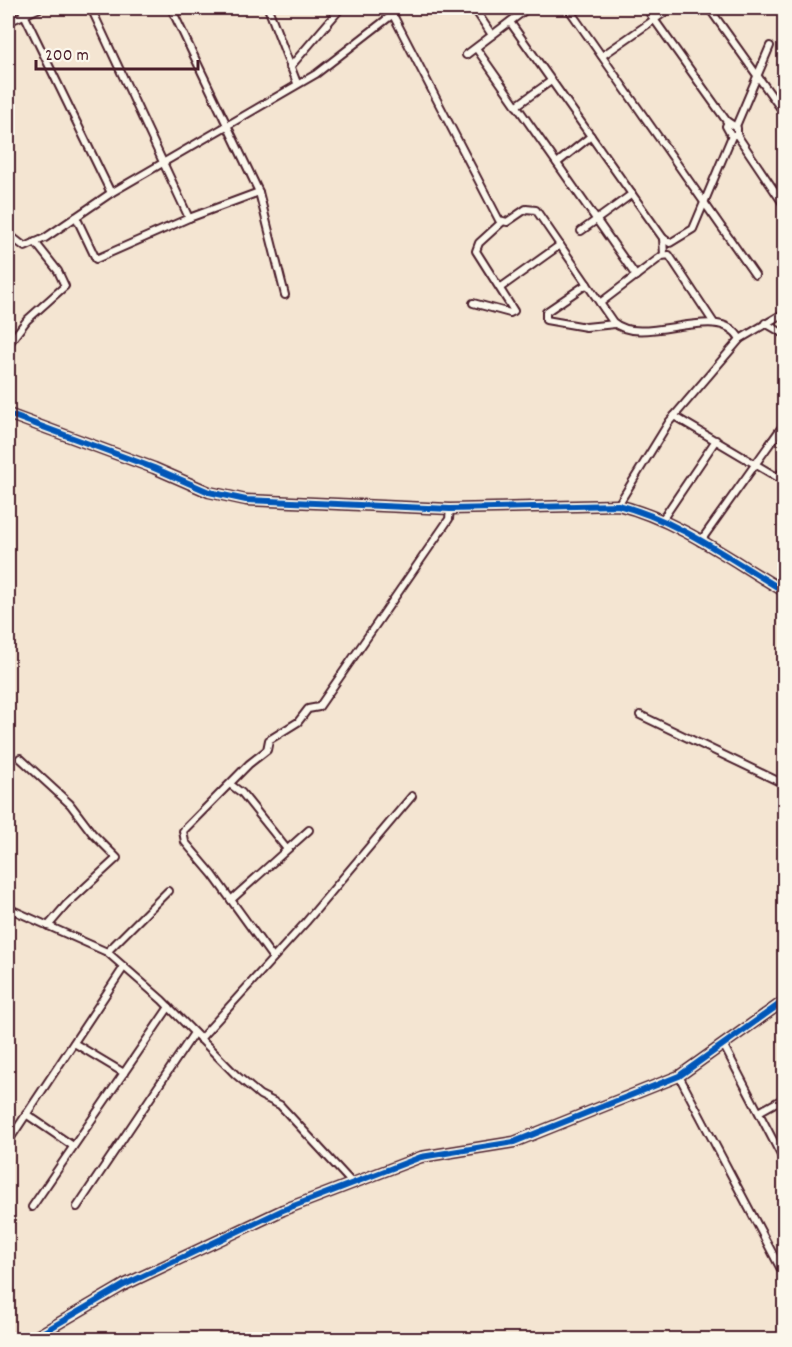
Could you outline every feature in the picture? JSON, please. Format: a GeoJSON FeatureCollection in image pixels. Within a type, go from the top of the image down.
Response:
{"type":"FeatureCollection","features":[{"type":"Feature","properties":{"kind":"street"},"geometry":{"type":"LineString","coordinates":[[21,8],[111,193]]}},
{"type":"Feature","properties":{"kind":"street"},"geometry":{"type":"LineString","coordinates":[[8,22],[40,8]]}},
{"type":"Feature","properties":{"kind":"street"},"geometry":{"type":"LineString","coordinates":[[91,8],[189,218]]}},
{"type":"Feature","properties":{"kind":"street"},"geometry":{"type":"LineString","coordinates":[[171,8],[229,125],[259,192],[285,295]]}},
{"type":"Feature","properties":{"kind":"street"},"geometry":{"type":"LineString","coordinates":[[290,67],[341,8]]}},
{"type":"Feature","properties":{"kind":"street"},"geometry":{"type":"LineString","coordinates":[[8,234],[25,247],[35,242],[111,193],[316,74],[402,8]]}},
{"type":"Feature","properties":{"kind":"street"},"geometry":{"type":"LineString","coordinates":[[474,8],[492,35]]}},
{"type":"Feature","properties":{"kind":"street"},"geometry":{"type":"LineString","coordinates":[[567,8],[755,275]]}},
{"type":"Feature","properties":{"kind":"street"},"geometry":{"type":"LineString","coordinates":[[510,22],[663,238],[670,243],[693,229],[734,136],[739,131],[736,126],[728,123],[646,8]]}},
{"type":"Feature","properties":{"kind":"street"},"geometry":{"type":"LineString","coordinates":[[602,56],[671,8]]}},
{"type":"Feature","properties":{"kind":"street"},"geometry":{"type":"LineString","coordinates":[[709,8],[784,113]]}},
{"type":"Feature","properties":{"kind":"street"},"geometry":{"type":"LineString","coordinates":[[270,9],[297,83]]}},
{"type":"Feature","properties":{"kind":"street"},"geometry":{"type":"LineString","coordinates":[[466,55],[524,11]]}},
{"type":"Feature","properties":{"kind":"street"},"geometry":{"type":"LineString","coordinates":[[393,15],[497,218],[502,222]]}},
{"type":"Feature","properties":{"kind":"street"},"geometry":{"type":"LineString","coordinates":[[736,126],[770,46]]}},
{"type":"Feature","properties":{"kind":"street"},"geometry":{"type":"LineString","coordinates":[[476,48],[636,276]]}},
{"type":"Feature","properties":{"kind":"street"},"geometry":{"type":"LineString","coordinates":[[516,106],[551,81]]}},
{"type":"Feature","properties":{"kind":"street"},"geometry":{"type":"LineString","coordinates":[[728,123],[726,126],[784,205]]}},
{"type":"Feature","properties":{"kind":"street"},"geometry":{"type":"LineString","coordinates":[[557,163],[591,136]]}},
{"type":"Feature","properties":{"kind":"street"},"geometry":{"type":"LineString","coordinates":[[76,217],[96,259],[189,218],[259,192]]}},
{"type":"Feature","properties":{"kind":"street"},"geometry":{"type":"LineString","coordinates":[[581,231],[632,194]]}},
{"type":"Feature","properties":{"kind":"street"},"geometry":{"type":"LineString","coordinates":[[473,303],[513,312],[513,308],[476,251],[479,243],[502,222],[509,221],[526,209],[535,209],[615,324],[626,329],[643,330],[714,323],[728,326],[740,339]]}},
{"type":"Feature","properties":{"kind":"street"},"geometry":{"type":"LineString","coordinates":[[663,238],[664,255]]}},
{"type":"Feature","properties":{"kind":"street"},"geometry":{"type":"LineString","coordinates":[[8,341],[64,286],[58,271],[35,242]]}},
{"type":"Feature","properties":{"kind":"street"},"geometry":{"type":"LineString","coordinates":[[500,288],[560,245]]}},
{"type":"Feature","properties":{"kind":"street"},"geometry":{"type":"LineString","coordinates":[[600,303],[664,255],[673,257],[714,323]]}},
{"type":"Feature","properties":{"kind":"street"},"geometry":{"type":"LineString","coordinates":[[587,284],[547,311],[546,320],[586,327],[615,324]]}},
{"type":"Feature","properties":{"kind":"street"},"geometry":{"type":"LineString","coordinates":[[618,505],[636,471],[674,416],[740,339],[784,313]]}},
{"type":"Feature","properties":{"kind":"street"},"geometry":{"type":"LineString","coordinates":[[765,323],[784,334]]}},
{"type":"Feature","properties":{"kind":"street"},"geometry":{"type":"LineString","coordinates":[[8,414],[222,495],[246,500],[329,506],[450,509],[618,505],[644,511],[783,586]]}},
{"type":"Feature","properties":{"kind":"street"},"geometry":{"type":"LineString","coordinates":[[674,416],[777,477],[784,470]]}},
{"type":"Feature","properties":{"kind":"street"},"geometry":{"type":"LineString","coordinates":[[700,542],[784,424]]}},
{"type":"Feature","properties":{"kind":"street"},"geometry":{"type":"LineString","coordinates":[[662,520],[716,440]]}},
{"type":"Feature","properties":{"kind":"street"},"geometry":{"type":"LineString","coordinates":[[273,958],[185,842],[183,831],[231,785],[249,764],[267,750],[269,740],[297,722],[308,709],[319,707],[449,519],[450,509]]}},
{"type":"Feature","properties":{"kind":"street"},"geometry":{"type":"LineString","coordinates":[[640,716],[784,784]]}},
{"type":"Feature","properties":{"kind":"street"},"geometry":{"type":"LineString","coordinates":[[20,758],[70,804],[92,833],[117,858],[66,904],[48,926]]}},
{"type":"Feature","properties":{"kind":"street"},"geometry":{"type":"LineString","coordinates":[[231,785],[242,793],[286,848]]}},
{"type":"Feature","properties":{"kind":"street"},"geometry":{"type":"LineString","coordinates":[[200,1039],[412,796]]}},
{"type":"Feature","properties":{"kind":"street"},"geometry":{"type":"LineString","coordinates":[[231,900],[286,848],[309,830]]}},
{"type":"Feature","properties":{"kind":"street"},"geometry":{"type":"LineString","coordinates":[[107,952],[168,891]]}},
{"type":"Feature","properties":{"kind":"street"},"geometry":{"type":"LineString","coordinates":[[8,908],[107,952],[169,1007],[236,1075],[260,1095],[280,1105],[353,1184]]}},
{"type":"Feature","properties":{"kind":"street"},"geometry":{"type":"LineString","coordinates":[[8,1142],[124,967]]}},
{"type":"Feature","properties":{"kind":"street"},"geometry":{"type":"LineString","coordinates":[[30,1340],[153,1270],[283,1210],[421,1157],[514,1142],[679,1076],[784,1001]]}},
{"type":"Feature","properties":{"kind":"street"},"geometry":{"type":"LineString","coordinates":[[32,1207],[169,1007]]}},
{"type":"Feature","properties":{"kind":"street"},"geometry":{"type":"LineString","coordinates":[[77,1207],[194,1033]]}},
{"type":"Feature","properties":{"kind":"street"},"geometry":{"type":"LineString","coordinates":[[74,1043],[124,1073]]}},
{"type":"Feature","properties":{"kind":"street"},"geometry":{"type":"LineString","coordinates":[[723,1044],[784,1161]]}},
{"type":"Feature","properties":{"kind":"street"},"geometry":{"type":"LineString","coordinates":[[679,1076],[784,1275]]}},
{"type":"Feature","properties":{"kind":"street"},"geometry":{"type":"LineString","coordinates":[[759,1112],[784,1098]]}},
{"type":"Feature","properties":{"kind":"street"},"geometry":{"type":"LineString","coordinates":[[26,1114],[73,1146]]}},
{"type":"Feature","properties":{"kind":"cycle path"},"geometry":{"type":"LineString","coordinates":[[8,414],[154,468],[209,492],[246,500],[450,509],[618,505],[662,520],[784,591]]}},
{"type":"Feature","properties":{"kind":"cycle path"},"geometry":{"type":"LineString","coordinates":[[30,1340],[124,1285],[283,1210],[421,1157],[514,1142],[679,1076],[784,1001]]}}]}
